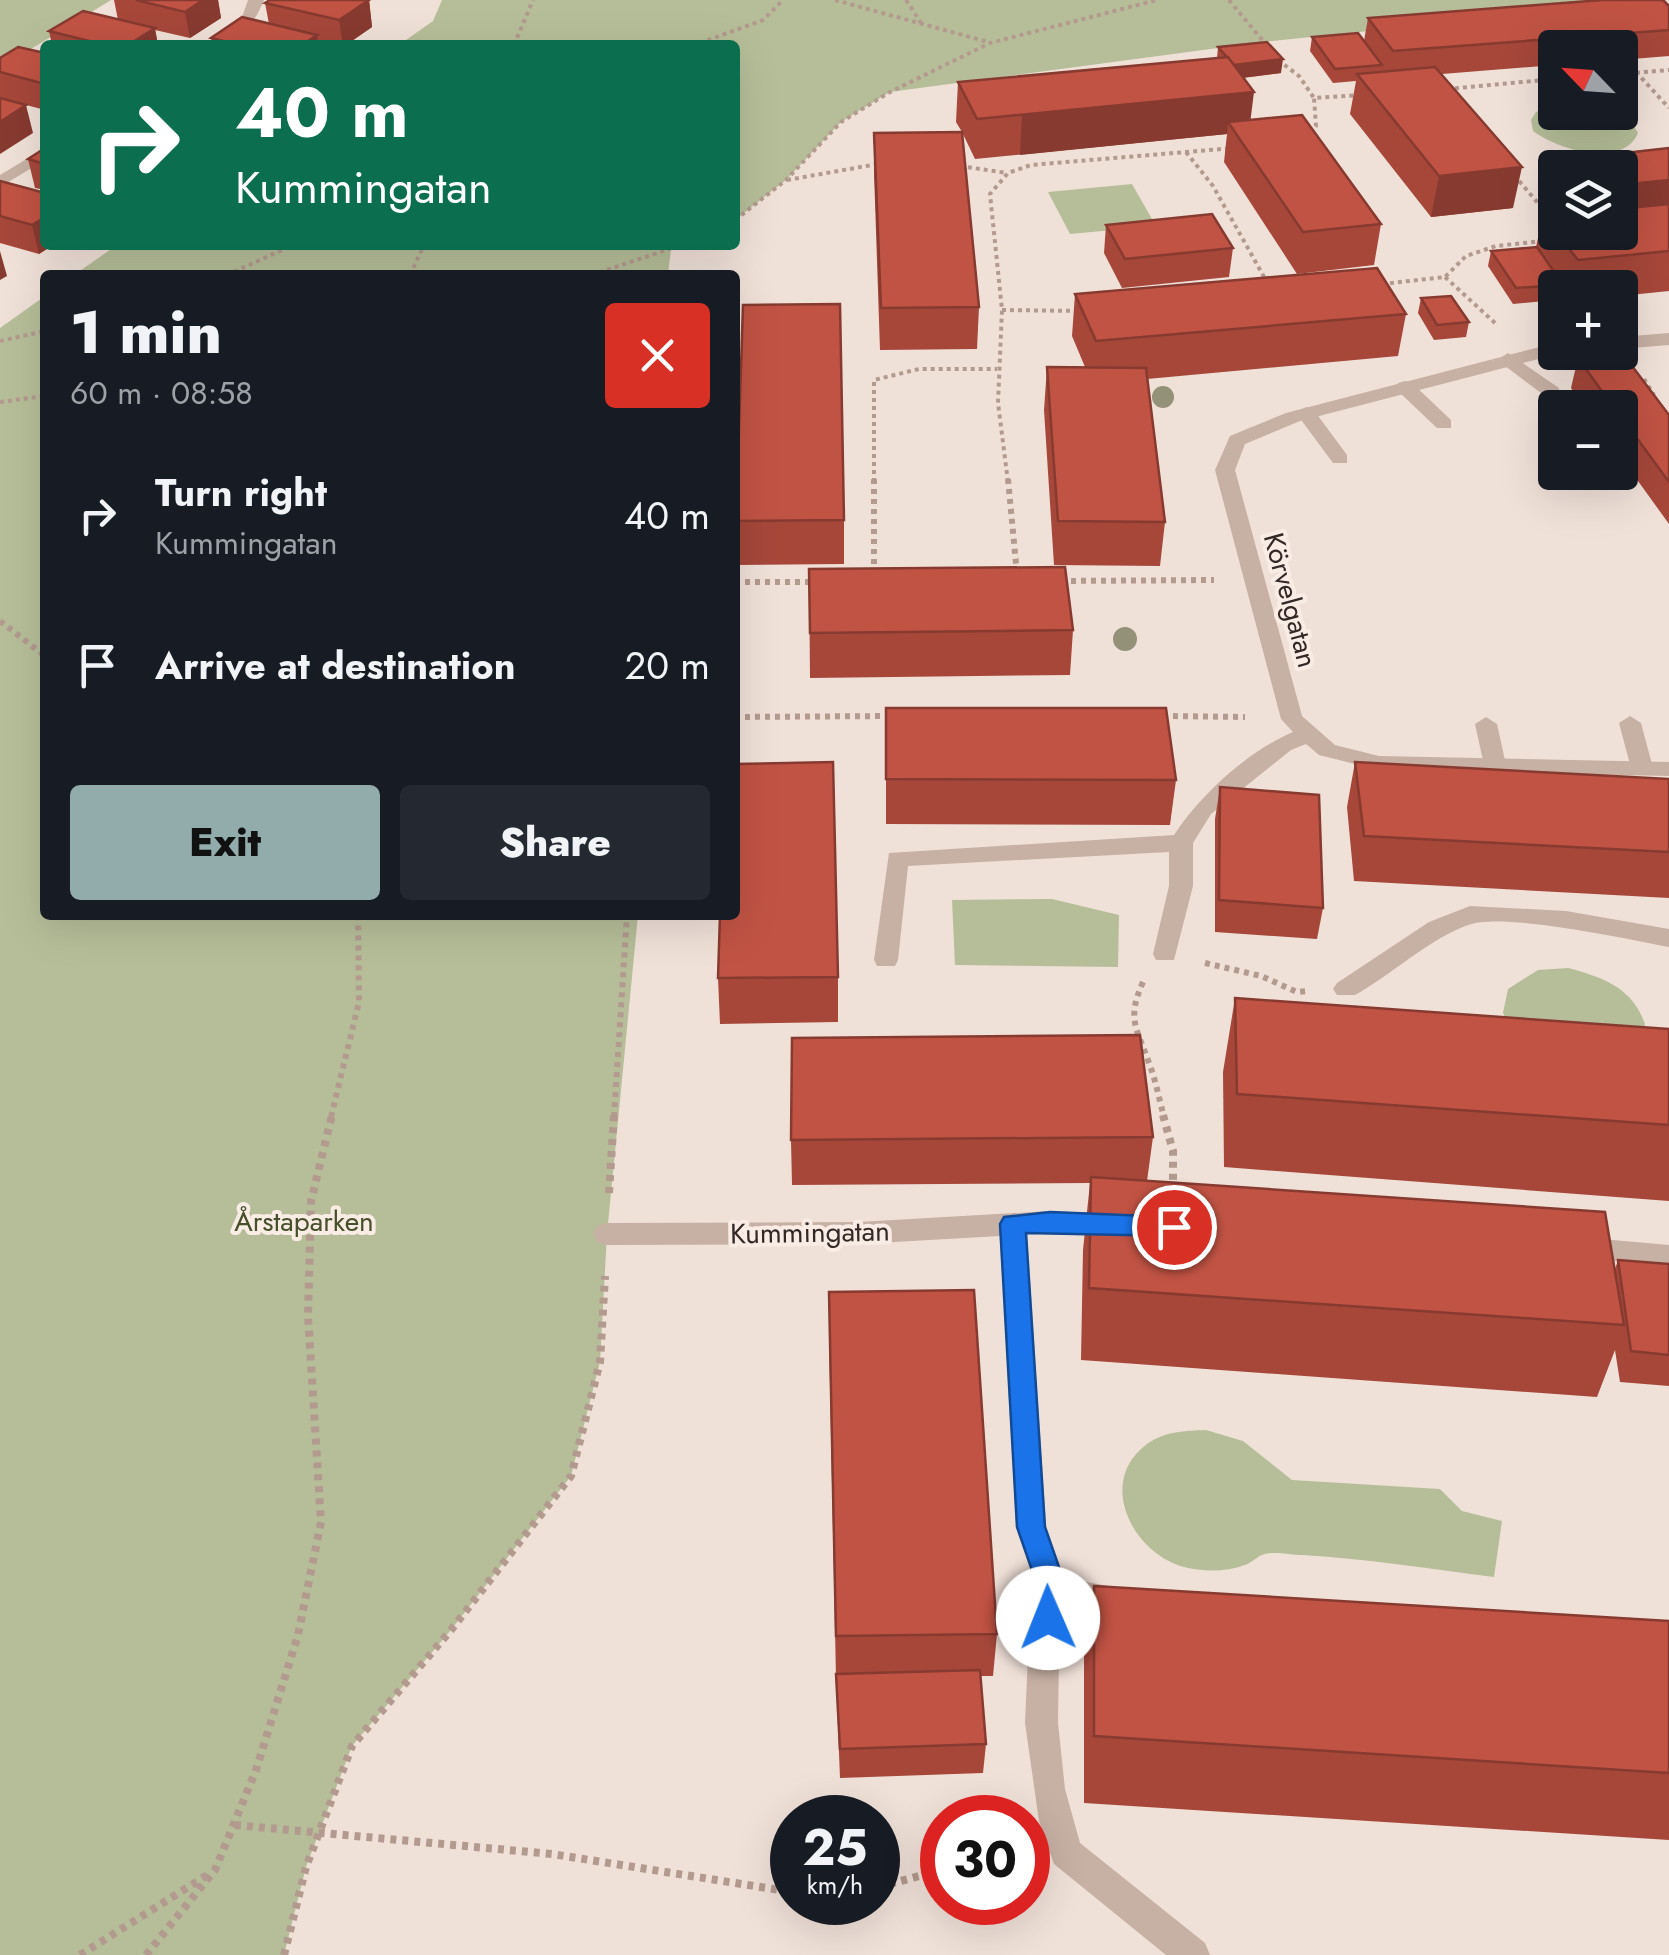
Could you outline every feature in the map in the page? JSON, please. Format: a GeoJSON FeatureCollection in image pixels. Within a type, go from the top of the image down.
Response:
{"type":"FeatureCollection","features":[{"type":"Feature","properties":{"kind":"street"},"geometry":{"type":"LineString","coordinates":[[220,40],[248,22],[256,0]]}},
{"type":"Feature","properties":{"kind":"street"},"geometry":{"type":"LineString","coordinates":[[0,182],[40,156]]}},
{"type":"Feature","properties":{"kind":"street"},"geometry":{"type":"LineString","coordinates":[[1638,342],[1669,339]]}},
{"type":"Feature","properties":{"kind":"street","name":"Körvelgatan"},"geometry":{"type":"LineString","coordinates":[[1300,727],[1225,470],[1237,440],[1306,413],[1538,352]]}},
{"type":"Feature","properties":{"kind":"street"},"geometry":{"type":"LineString","coordinates":[[1508,359],[1549,390]]}},
{"type":"Feature","properties":{"kind":"street"},"geometry":{"type":"LineString","coordinates":[[1405,387],[1444,424]]}},
{"type":"Feature","properties":{"kind":"street"},"geometry":{"type":"LineString","coordinates":[[1306,413],[1340,459]]}},
{"type":"Feature","properties":{"kind":"street"},"geometry":{"type":"LineString","coordinates":[[1630,722],[1642,768]]}},
{"type":"Feature","properties":{"kind":"street"},"geometry":{"type":"LineString","coordinates":[[1486,724],[1495,766]]}},
{"type":"Feature","properties":{"kind":"street"},"geometry":{"type":"LineString","coordinates":[[1165,954],[1181,886],[1181,843],[1203,809],[1300,727],[1327,750],[1379,763],[1669,769]]}},
{"type":"Feature","properties":{"kind":"street"},"geometry":{"type":"LineString","coordinates":[[886,960],[898,859],[1181,843]]}},
{"type":"Feature","properties":{"kind":"street"},"geometry":{"type":"LineString","coordinates":[[1346,989],[1438,928],[1470,914],[1566,919],[1669,938]]}},
{"type":"Feature","properties":{"kind":"street","name":"Kummingatan"},"geometry":{"type":"LineString","coordinates":[[607,1234],[859,1233],[1050,1222],[1174,1227]]}},
{"type":"Feature","properties":{"kind":"street"},"geometry":{"type":"LineString","coordinates":[[1013,1224],[1031,1527],[1053,1590],[1042,1647],[1044,1754],[1066,1853],[1193,1955]]}},
{"type":"Feature","properties":{"kind":"street"},"geometry":{"type":"LineString","coordinates":[[1543,1244],[1669,1256]]}},
{"type":"Feature","properties":{"kind":"street"},"geometry":{"type":"LineString","coordinates":[[1053,1590],[1148,1604]]}},
{"type":"Feature","properties":{"kind":"path"},"geometry":{"type":"LineString","coordinates":[[516,40],[532,0]]}},
{"type":"Feature","properties":{"kind":"path"},"geometry":{"type":"LineString","coordinates":[[708,40],[764,20],[782,0]]}},
{"type":"Feature","properties":{"kind":"path"},"geometry":{"type":"LineString","coordinates":[[836,0],[990,43]]}},
{"type":"Feature","properties":{"kind":"path"},"geometry":{"type":"LineString","coordinates":[[906,0],[922,24]]}},
{"type":"Feature","properties":{"kind":"path"},"geometry":{"type":"LineString","coordinates":[[740,216],[786,180],[841,122],[890,92],[990,43],[1157,0]]}},
{"type":"Feature","properties":{"kind":"path"},"geometry":{"type":"LineString","coordinates":[[1229,0],[1278,59],[1299,76],[1314,98],[1316,126],[1296,138]]}},
{"type":"Feature","properties":{"kind":"path"},"geometry":{"type":"LineString","coordinates":[[1638,72],[1669,70]]}},
{"type":"Feature","properties":{"kind":"path"},"geometry":{"type":"LineString","coordinates":[[1638,74],[1669,108]]}},
{"type":"Feature","properties":{"kind":"path"},"geometry":{"type":"LineString","coordinates":[[1434,90],[1538,80]]}},
{"type":"Feature","properties":{"kind":"path"},"geometry":{"type":"LineString","coordinates":[[1453,88],[1460,98]]}},
{"type":"Feature","properties":{"kind":"path"},"geometry":{"type":"LineString","coordinates":[[1314,98],[1366,95]]}},
{"type":"Feature","properties":{"kind":"path"},"geometry":{"type":"LineString","coordinates":[[950,164],[1008,173],[1031,165],[1241,147]]}},
{"type":"Feature","properties":{"kind":"path"},"geometry":{"type":"LineString","coordinates":[[1186,152],[1213,186],[1273,294]]}},
{"type":"Feature","properties":{"kind":"path"},"geometry":{"type":"LineString","coordinates":[[786,180],[840,168],[894,164]]}},
{"type":"Feature","properties":{"kind":"path"},"geometry":{"type":"LineString","coordinates":[[1008,173],[990,194],[1002,310],[998,404],[1017,548],[1017,582]]}},
{"type":"Feature","properties":{"kind":"path"},"geometry":{"type":"LineString","coordinates":[[1513,173],[1538,203]]}},
{"type":"Feature","properties":{"kind":"path"},"geometry":{"type":"LineString","coordinates":[[1368,285],[1444,277],[1466,256],[1496,246],[1538,241]]}},
{"type":"Feature","properties":{"kind":"path"},"geometry":{"type":"LineString","coordinates":[[239,270],[282,250]]}},
{"type":"Feature","properties":{"kind":"path"},"geometry":{"type":"LineString","coordinates":[[611,270],[669,250]]}},
{"type":"Feature","properties":{"kind":"path"},"geometry":{"type":"LineString","coordinates":[[1444,277],[1505,332],[1538,344]]}},
{"type":"Feature","properties":{"kind":"path"},"geometry":{"type":"LineString","coordinates":[[1002,310],[1044,314],[1092,310]]}},
{"type":"Feature","properties":{"kind":"path"},"geometry":{"type":"LineString","coordinates":[[0,341],[40,333]]}},
{"type":"Feature","properties":{"kind":"path"},"geometry":{"type":"LineString","coordinates":[[874,583],[874,380],[892,372],[912,370],[997,369]]}},
{"type":"Feature","properties":{"kind":"path"},"geometry":{"type":"LineString","coordinates":[[0,402],[40,397]]}},
{"type":"Feature","properties":{"kind":"path"},"geometry":{"type":"LineString","coordinates":[[1054,582],[1255,581]]}},
{"type":"Feature","properties":{"kind":"path"},"geometry":{"type":"LineString","coordinates":[[740,582],[815,582]]}},
{"type":"Feature","properties":{"kind":"path"},"geometry":{"type":"LineString","coordinates":[[0,621],[40,652]]}},
{"type":"Feature","properties":{"kind":"path"},"geometry":{"type":"LineString","coordinates":[[740,716],[908,716]]}},
{"type":"Feature","properties":{"kind":"path"},"geometry":{"type":"LineString","coordinates":[[1158,716],[1300,727]]}},
{"type":"Feature","properties":{"kind":"path"},"geometry":{"type":"LineString","coordinates":[[146,1955],[214,1870],[235,1825],[298,1635],[321,1522],[308,1316],[311,1200],[359,1002],[361,920]]}},
{"type":"Feature","properties":{"kind":"path"},"geometry":{"type":"LineString","coordinates":[[284,1955],[306,1868],[352,1746],[451,1630],[572,1476],[600,1362],[628,920]]}},
{"type":"Feature","properties":{"kind":"path"},"geometry":{"type":"LineString","coordinates":[[1174,1227],[1174,1151],[1148,1062],[1134,1032],[1132,1004],[1151,964],[1165,954],[1262,976],[1296,992],[1346,989]]}},
{"type":"Feature","properties":{"kind":"path"},"geometry":{"type":"LineString","coordinates":[[235,1825],[319,1836],[552,1854],[770,1889]]}},
{"type":"Feature","properties":{"kind":"path"},"geometry":{"type":"LineString","coordinates":[[80,1955],[214,1870]]}},
{"type":"Feature","properties":{"kind":"green space"},"geometry":{"type":"Polygon","coordinates":[[[0,0],[111,0],[40,40],[0,68],[0,0]]]}},
{"type":"Feature","properties":{"kind":"green space"},"geometry":{"type":"Polygon","coordinates":[[[442,0],[1669,0],[1263,42],[890,92],[841,122],[786,180],[740,216],[740,40],[406,40],[433,21],[442,0]]]}},
{"type":"Feature","properties":{"kind":"green space"},"geometry":{"type":"Polygon","coordinates":[[[1536,112],[1538,130],[1638,133],[1620,150],[1577,150],[1533,131],[1531,120],[1536,112]]]}},
{"type":"Feature","properties":{"kind":"green space"},"geometry":{"type":"Polygon","coordinates":[[[1132,184],[1156,226],[1070,234],[1048,192],[1132,184]]]}},
{"type":"Feature","properties":{"kind":"green space"},"geometry":{"type":"Polygon","coordinates":[[[110,250],[671,250],[669,270],[81,270],[110,250]]]}},
{"type":"Feature","properties":{"kind":"green space","name":"Årstaparken"},"geometry":{"type":"Polygon","coordinates":[[[40,300],[40,920],[638,920],[607,1234],[600,1362],[571,1476],[451,1630],[352,1746],[306,1867],[284,1955],[0,1955],[0,328],[40,300]]]}},
{"type":"Feature","properties":{"kind":"green space"},"geometry":{"type":"Polygon","coordinates":[[[1052,899],[1119,915],[1118,967],[955,965],[952,900],[1052,899]]]}},
{"type":"Feature","properties":{"kind":"green space"},"geometry":{"type":"Polygon","coordinates":[[[1568,968],[1593,975],[1624,992],[1645,1024],[1640,1044],[1513,1034],[1503,1013],[1508,989],[1538,970],[1568,968]]]}},
{"type":"Feature","properties":{"kind":"green space"},"geometry":{"type":"Polygon","coordinates":[[[1206,1430],[1243,1441],[1292,1480],[1440,1489],[1462,1511],[1502,1521],[1494,1577],[1279,1553],[1262,1555],[1238,1567],[1214,1570],[1184,1567],[1165,1559],[1136,1532],[1127,1514],[1124,1477],[1132,1459],[1147,1444],[1175,1432],[1206,1430]]]}},
{"type":"Feature","properties":{"kind":"building"},"geometry":{"type":"Polygon","coordinates":[[[136,0],[203,0],[185,12],[136,0]]]}},
{"type":"Feature","properties":{"kind":"building"},"geometry":{"type":"Polygon","coordinates":[[[369,0],[339,20],[265,3],[369,0]]]}},
{"type":"Feature","properties":{"kind":"building"},"geometry":{"type":"Polygon","coordinates":[[[1602,0],[1663,0],[1669,6],[1669,30],[1538,30],[1538,40],[1393,51],[1368,18],[1602,0]]]}},
{"type":"Feature","properties":{"kind":"building"},"geometry":{"type":"Polygon","coordinates":[[[83,11],[155,28],[136,40],[85,40],[49,31],[83,11]]]}},
{"type":"Feature","properties":{"kind":"building"},"geometry":{"type":"Polygon","coordinates":[[[242,17],[317,35],[310,40],[211,38],[242,17]]]}},
{"type":"Feature","properties":{"kind":"building"},"geometry":{"type":"Polygon","coordinates":[[[1358,33],[1382,65],[1335,69],[1312,37],[1358,33]]]}},
{"type":"Feature","properties":{"kind":"building"},"geometry":{"type":"Polygon","coordinates":[[[1267,42],[1283,59],[1234,65],[1218,47],[1267,42]]]}},
{"type":"Feature","properties":{"kind":"building"},"geometry":{"type":"Polygon","coordinates":[[[18,47],[40,52],[40,83],[0,72],[0,58],[18,47]]]}},
{"type":"Feature","properties":{"kind":"building"},"geometry":{"type":"Polygon","coordinates":[[[1228,57],[1254,92],[977,119],[958,82],[1228,57]]]}},
{"type":"Feature","properties":{"kind":"building"},"geometry":{"type":"Polygon","coordinates":[[[1435,67],[1522,167],[1439,176],[1357,74],[1435,67]]]}},
{"type":"Feature","properties":{"kind":"building"},"geometry":{"type":"Polygon","coordinates":[[[0,98],[26,105],[0,122],[0,98]]]}},
{"type":"Feature","properties":{"kind":"building"},"geometry":{"type":"Polygon","coordinates":[[[1302,115],[1381,224],[1303,232],[1228,122],[1302,115]]]}},
{"type":"Feature","properties":{"kind":"building"},"geometry":{"type":"Polygon","coordinates":[[[962,132],[979,307],[881,308],[874,133],[962,132]]]}},
{"type":"Feature","properties":{"kind":"building"},"geometry":{"type":"Polygon","coordinates":[[[1669,148],[1669,180],[1638,183],[1638,151],[1669,148]]]}},
{"type":"Feature","properties":{"kind":"building"},"geometry":{"type":"Polygon","coordinates":[[[40,151],[40,163],[28,159],[40,151]]]}},
{"type":"Feature","properties":{"kind":"building"},"geometry":{"type":"Polygon","coordinates":[[[0,181],[40,192],[40,220],[32,225],[0,216],[0,181]]]}},
{"type":"Feature","properties":{"kind":"building"},"geometry":{"type":"Polygon","coordinates":[[[1669,204],[1669,251],[1578,260],[1570,250],[1638,250],[1638,207],[1669,204]]]}},
{"type":"Feature","properties":{"kind":"building"},"geometry":{"type":"Polygon","coordinates":[[[1212,214],[1233,248],[1125,259],[1106,225],[1212,214]]]}},
{"type":"Feature","properties":{"kind":"building"},"geometry":{"type":"Polygon","coordinates":[[[1537,247],[1553,270],[1538,270],[1538,287],[1516,288],[1491,251],[1537,247]]]}},
{"type":"Feature","properties":{"kind":"building"},"geometry":{"type":"Polygon","coordinates":[[[1377,268],[1406,314],[1096,341],[1075,294],[1377,268]]]}},
{"type":"Feature","properties":{"kind":"building"},"geometry":{"type":"Polygon","coordinates":[[[1451,296],[1469,322],[1437,325],[1421,298],[1451,296]]]}},
{"type":"Feature","properties":{"kind":"building"},"geometry":{"type":"Polygon","coordinates":[[[840,304],[844,520],[740,521],[743,305],[840,304]]]}},
{"type":"Feature","properties":{"kind":"building"},"geometry":{"type":"Polygon","coordinates":[[[1047,367],[1146,368],[1165,522],[1058,521],[1047,367]]]}},
{"type":"Feature","properties":{"kind":"building"},"geometry":{"type":"Polygon","coordinates":[[[1587,370],[1635,370],[1669,415],[1669,482],[1638,440],[1638,390],[1601,390],[1587,370]]]}},
{"type":"Feature","properties":{"kind":"building"},"geometry":{"type":"Polygon","coordinates":[[[1065,567],[1073,630],[810,633],[809,569],[1065,567]]]}},
{"type":"Feature","properties":{"kind":"building"},"geometry":{"type":"Polygon","coordinates":[[[886,708],[1166,708],[1176,780],[886,779],[886,708]]]}},
{"type":"Feature","properties":{"kind":"building"},"geometry":{"type":"Polygon","coordinates":[[[833,762],[838,977],[718,978],[720,920],[740,920],[740,764],[833,762]]]}},
{"type":"Feature","properties":{"kind":"building"},"geometry":{"type":"Polygon","coordinates":[[[1355,762],[1669,779],[1669,852],[1364,836],[1355,762]]]}},
{"type":"Feature","properties":{"kind":"building"},"geometry":{"type":"Polygon","coordinates":[[[1220,787],[1319,795],[1323,908],[1219,900],[1220,787]]]}},
{"type":"Feature","properties":{"kind":"building"},"geometry":{"type":"Polygon","coordinates":[[[1235,998],[1669,1029],[1669,1125],[1237,1094],[1235,998]]]}},
{"type":"Feature","properties":{"kind":"building"},"geometry":{"type":"Polygon","coordinates":[[[1140,1035],[1153,1137],[791,1140],[792,1038],[1140,1035]]]}},
{"type":"Feature","properties":{"kind":"building"},"geometry":{"type":"Polygon","coordinates":[[[1091,1177],[1605,1212],[1624,1325],[1089,1288],[1091,1177]]]}},
{"type":"Feature","properties":{"kind":"building"},"geometry":{"type":"Polygon","coordinates":[[[1618,1260],[1669,1264],[1669,1355],[1631,1351],[1618,1260]]]}},
{"type":"Feature","properties":{"kind":"building"},"geometry":{"type":"Polygon","coordinates":[[[974,1290],[997,1634],[836,1636],[829,1292],[974,1290]]]}},
{"type":"Feature","properties":{"kind":"building"},"geometry":{"type":"Polygon","coordinates":[[[1094,1586],[1669,1621],[1669,1773],[1094,1736],[1094,1586]]]}},
{"type":"Feature","properties":{"kind":"building"},"geometry":{"type":"Polygon","coordinates":[[[980,1670],[986,1744],[840,1749],[836,1674],[980,1670]]]}},
{"type":"Feature","properties":{"kind":"route"},"geometry":{"type":"LineString","coordinates":[[1048,1618],[1053,1590],[1031,1527],[1013,1224],[1174,1227]]}}]}
